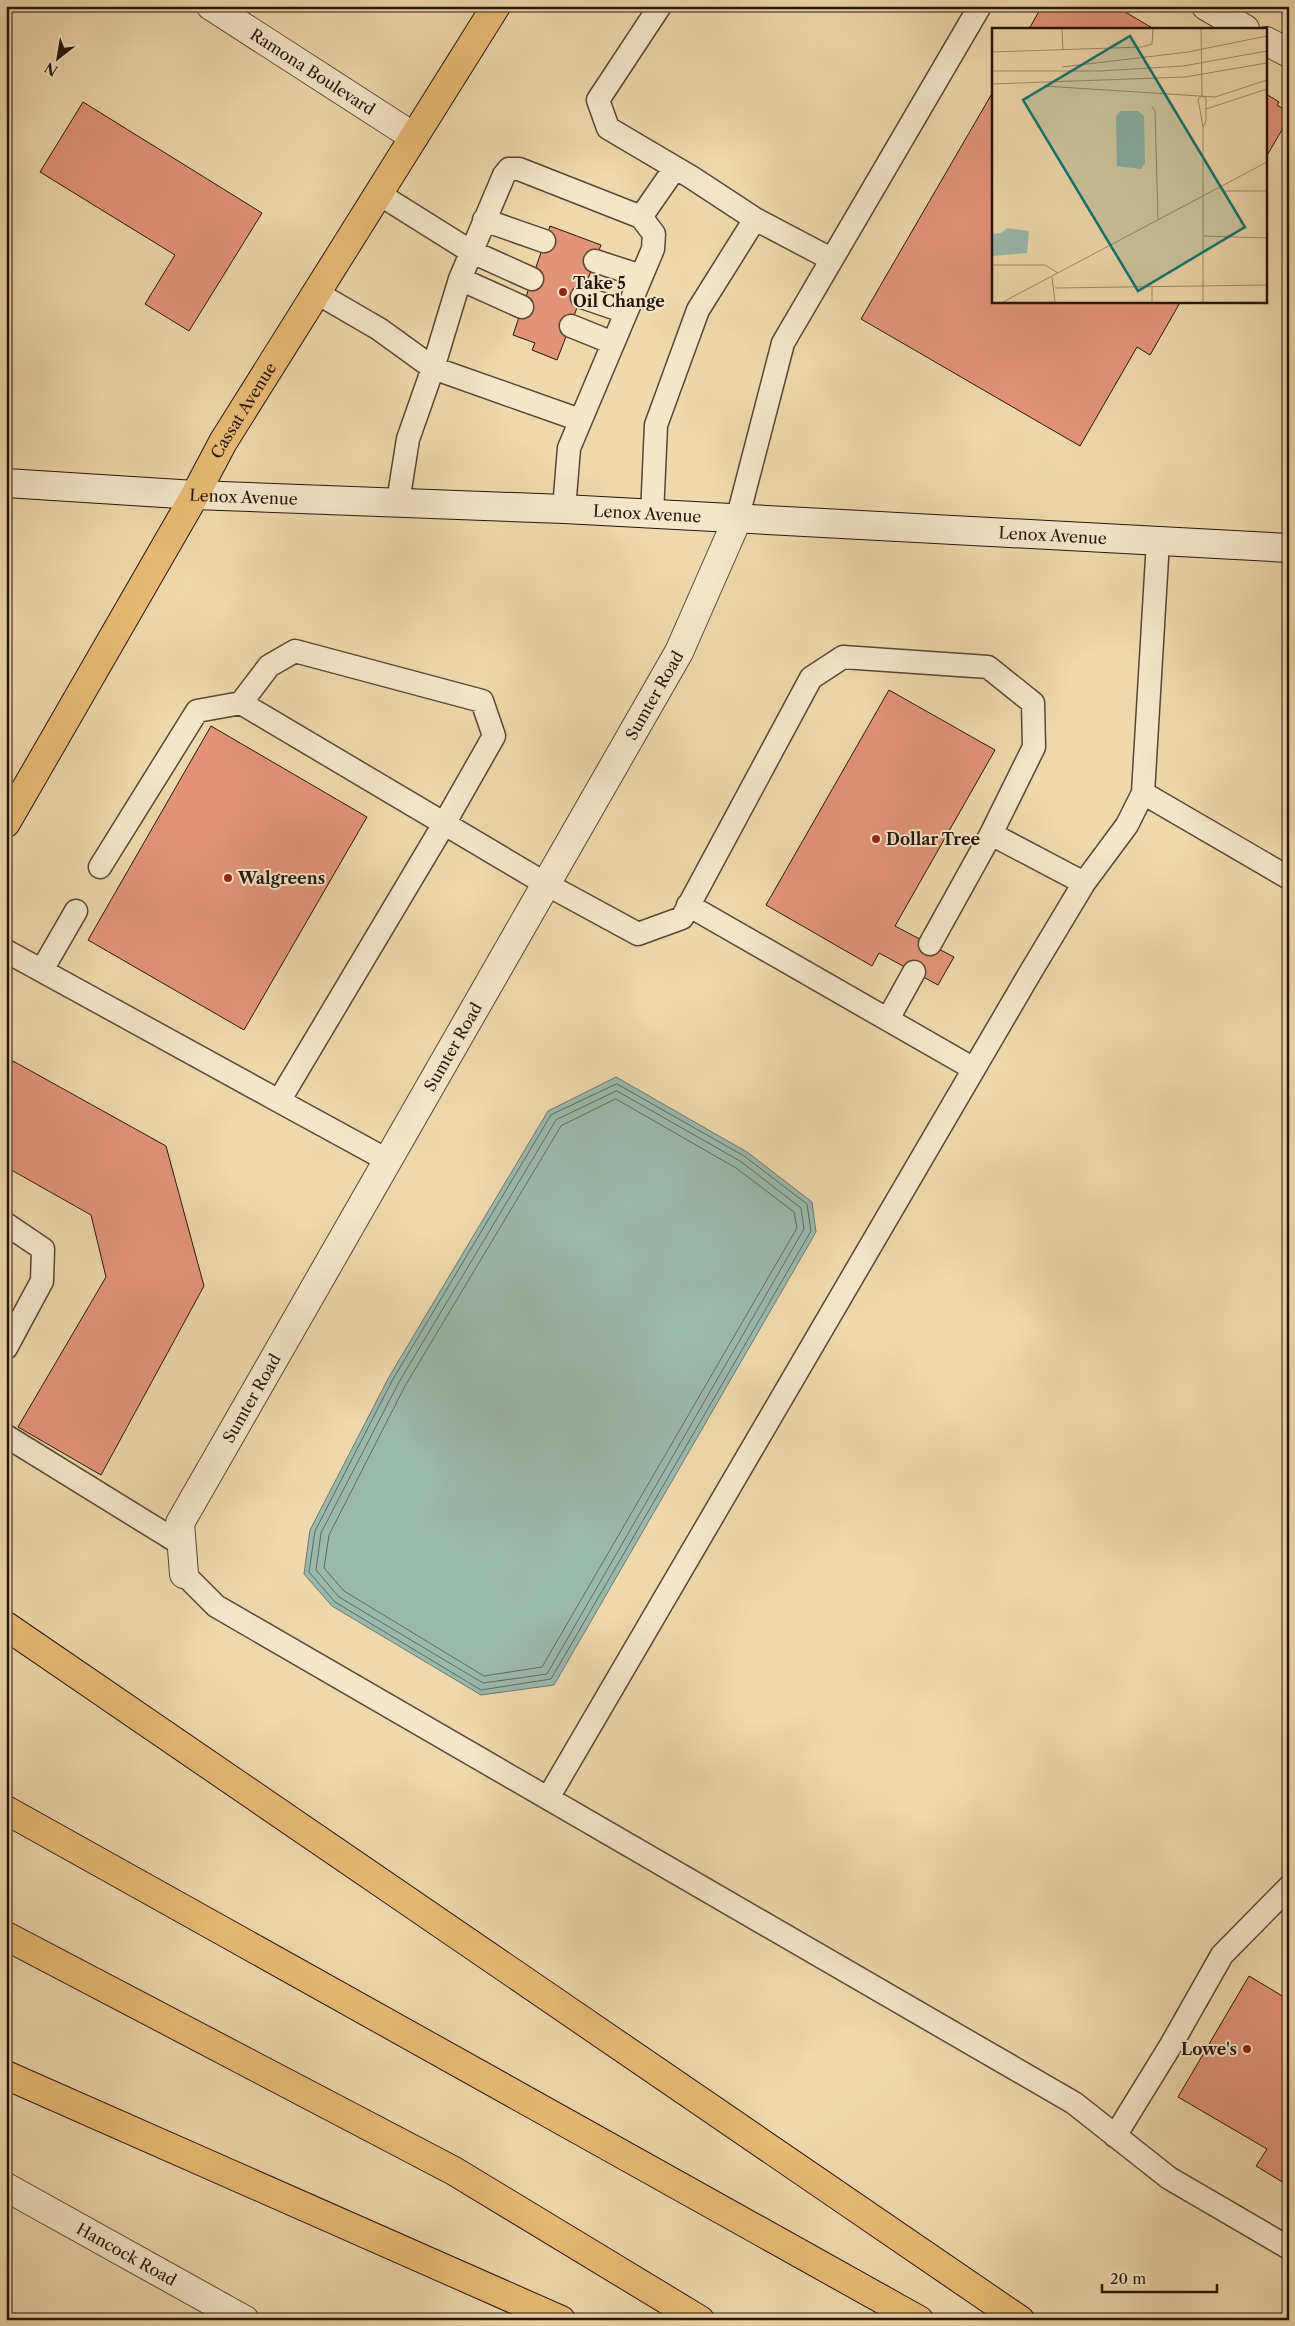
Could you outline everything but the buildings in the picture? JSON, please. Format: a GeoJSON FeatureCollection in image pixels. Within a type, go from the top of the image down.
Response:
{"type":"FeatureCollection","features":[{"type":"Feature","properties":{"kind":"main road","name":"Cassat Avenue"},"geometry":{"type":"LineString","coordinates":[[6,823],[195,496],[223,442],[496,6]]}},
{"type":"Feature","properties":{"kind":"main road"},"geometry":{"type":"LineString","coordinates":[[6,1626],[1020,2320]]}},
{"type":"Feature","properties":{"kind":"main road"},"geometry":{"type":"LineString","coordinates":[[6,1810],[919,2320]]}},
{"type":"Feature","properties":{"kind":"main road"},"geometry":{"type":"LineString","coordinates":[[6,1936],[454,2170],[700,2320]]}},
{"type":"Feature","properties":{"kind":"main road"},"geometry":{"type":"LineString","coordinates":[[6,2074],[561,2320]]}},
{"type":"Feature","properties":{"kind":"street","name":"Ramona Boulevard"},"geometry":{"type":"LineString","coordinates":[[211,6],[414,137]]}},
{"type":"Feature","properties":{"kind":"street"},"geometry":{"type":"LineString","coordinates":[[1206,6],[1243,28]]}},
{"type":"Feature","properties":{"kind":"street"},"geometry":{"type":"LineString","coordinates":[[1268,42],[1289,53]]}},
{"type":"Feature","properties":{"kind":"street","name":"Lenox Avenue"},"geometry":{"type":"LineString","coordinates":[[6,484],[195,496],[564,509],[737,520],[1289,548]]}},
{"type":"Feature","properties":{"kind":"street","name":"Sumter Road"},"geometry":{"type":"LineString","coordinates":[[184,1574],[180,1522],[679,652],[737,520]]}},
{"type":"Feature","properties":{"kind":"street","name":"Hancock Road"},"geometry":{"type":"LineString","coordinates":[[6,2187],[245,2320]]}},
{"type":"Feature","properties":{"kind":"lane"},"geometry":{"type":"LineString","coordinates":[[660,6],[598,100],[608,128],[755,219],[831,259]]}},
{"type":"Feature","properties":{"kind":"lane"},"geometry":{"type":"LineString","coordinates":[[737,520],[783,343],[980,6]]}},
{"type":"Feature","properties":{"kind":"lane"},"geometry":{"type":"LineString","coordinates":[[640,217],[675,168]]}},
{"type":"Feature","properties":{"kind":"lane"},"geometry":{"type":"LineString","coordinates":[[398,502],[408,439],[433,368],[460,279],[504,175],[509,170],[519,169],[640,217],[654,234],[653,249],[569,448],[564,509]]}},
{"type":"Feature","properties":{"kind":"lane"},"geometry":{"type":"LineString","coordinates":[[379,194],[470,252],[532,278]]}},
{"type":"Feature","properties":{"kind":"lane"},"geometry":{"type":"LineString","coordinates":[[652,515],[656,425],[698,310],[755,219]]}},
{"type":"Feature","properties":{"kind":"lane"},"geometry":{"type":"LineString","coordinates":[[484,220],[544,241]]}},
{"type":"Feature","properties":{"kind":"lane"},"geometry":{"type":"LineString","coordinates":[[595,262],[641,276]]}},
{"type":"Feature","properties":{"kind":"lane"},"geometry":{"type":"LineString","coordinates":[[460,279],[522,307]]}},
{"type":"Feature","properties":{"kind":"lane"},"geometry":{"type":"LineString","coordinates":[[317,293],[379,329],[433,368],[580,420]]}},
{"type":"Feature","properties":{"kind":"lane"},"geometry":{"type":"LineString","coordinates":[[582,296],[626,312]]}},
{"type":"Feature","properties":{"kind":"lane"},"geometry":{"type":"LineString","coordinates":[[571,326],[613,343]]}},
{"type":"Feature","properties":{"kind":"lane"},"geometry":{"type":"LineString","coordinates":[[548,1798],[1084,883],[1127,825],[1143,793],[1158,541]]}},
{"type":"Feature","properties":{"kind":"lane"},"geometry":{"type":"LineString","coordinates":[[241,702],[269,666],[295,651],[482,701],[494,736],[444,824],[279,1100]]}},
{"type":"Feature","properties":{"kind":"lane"},"geometry":{"type":"LineString","coordinates":[[100,867],[197,710],[241,702],[546,884],[638,934],[682,918],[811,678],[843,657],[988,667],[1033,703],[1034,747],[991,834],[930,944]]}},
{"type":"Feature","properties":{"kind":"lane"},"geometry":{"type":"LineString","coordinates":[[1143,793],[1289,878]]}},
{"type":"Feature","properties":{"kind":"lane"},"geometry":{"type":"LineString","coordinates":[[991,834],[1084,883]]}},
{"type":"Feature","properties":{"kind":"lane"},"geometry":{"type":"LineString","coordinates":[[688,905],[974,1069]]}},
{"type":"Feature","properties":{"kind":"lane"},"geometry":{"type":"LineString","coordinates":[[42,970],[76,911]]}},
{"type":"Feature","properties":{"kind":"lane"},"geometry":{"type":"LineString","coordinates":[[6,951],[387,1160]]}},
{"type":"Feature","properties":{"kind":"lane"},"geometry":{"type":"LineString","coordinates":[[888,1019],[914,972]]}},
{"type":"Feature","properties":{"kind":"lane"},"geometry":{"type":"LineString","coordinates":[[6,1224],[43,1249],[42,1281],[6,1348]]}},
{"type":"Feature","properties":{"kind":"lane"},"geometry":{"type":"LineString","coordinates":[[6,1436],[181,1544]]}},
{"type":"Feature","properties":{"kind":"lane"},"geometry":{"type":"LineString","coordinates":[[184,1574],[216,1606],[1074,2103],[1169,2178],[1289,2248]]}},
{"type":"Feature","properties":{"kind":"lane"},"geometry":{"type":"LineString","coordinates":[[1115,2136],[1171,2045],[1222,1955],[1289,1887]]}},
{"type":"Feature","properties":{"kind":"water"},"geometry":{"type":"Polygon","coordinates":[[[616,1077],[747,1152],[812,1202],[816,1232],[554,1685],[481,1695],[332,1606],[304,1574],[310,1530],[389,1377],[548,1111],[616,1077]]]}},
{"type":"Feature","properties":{"kind":"place","name":"Take 5 Oil Change"},"geometry":{"type":"Point","coordinates":[563,292]}},
{"type":"Feature","properties":{"kind":"place","name":"Dollar Tree"},"geometry":{"type":"Point","coordinates":[876,839]}},
{"type":"Feature","properties":{"kind":"place","name":"Walgreens"},"geometry":{"type":"Point","coordinates":[228,878]}},
{"type":"Feature","properties":{"kind":"place","name":"Lowe's"},"geometry":{"type":"Point","coordinates":[1247,2049]}}]}
